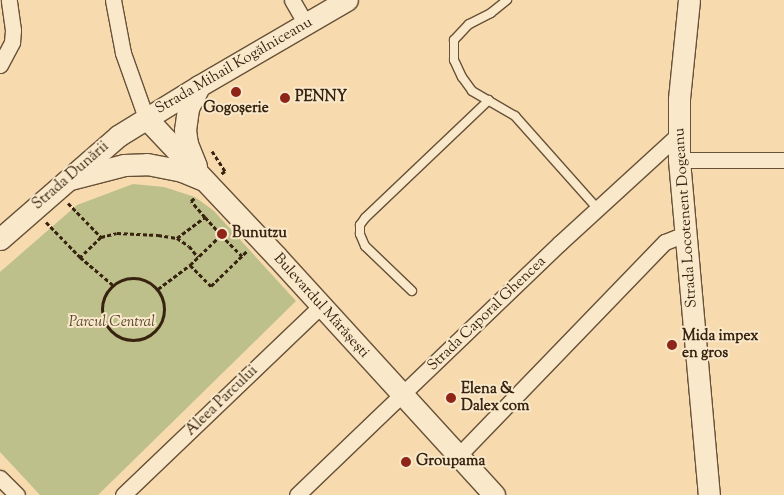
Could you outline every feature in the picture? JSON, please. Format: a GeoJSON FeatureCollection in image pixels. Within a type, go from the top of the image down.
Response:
{"type":"FeatureCollection","features":[{"type":"Feature","properties":{"kind":"main road","name":"Strada Mihail Kogălniceanu"},"geometry":{"type":"LineString","coordinates":[[146,118],[348,0]]}},
{"type":"Feature","properties":{"kind":"main road","name":"Strada Locotenent Dogeanu"},"geometry":{"type":"LineString","coordinates":[[689,0],[679,99],[680,160],[709,495]]}},
{"type":"Feature","properties":{"kind":"main road"},"geometry":{"type":"LineString","coordinates":[[199,86],[188,108],[186,130],[187,144],[204,180]]}},
{"type":"Feature","properties":{"kind":"main road","name":"Bulevardul Mărășești"},"geometry":{"type":"LineString","coordinates":[[146,118],[260,239],[494,495]]}},
{"type":"Feature","properties":{"kind":"main road","name":"Strada Dunării"},"geometry":{"type":"LineString","coordinates":[[0,239],[106,145],[146,118]]}},
{"type":"Feature","properties":{"kind":"main road"},"geometry":{"type":"LineString","coordinates":[[60,185],[124,165],[146,164],[182,171],[204,180]]}},
{"type":"Feature","properties":{"kind":"street"},"geometry":{"type":"LineString","coordinates":[[0,65],[6,41],[13,30],[9,0]]}},
{"type":"Feature","properties":{"kind":"street"},"geometry":{"type":"LineString","coordinates":[[114,0],[123,53],[146,118]]}},
{"type":"Feature","properties":{"kind":"street"},"geometry":{"type":"LineString","coordinates":[[292,0],[306,24]]}},
{"type":"Feature","properties":{"kind":"street","name":"Strada Caporal Ghencea"},"geometry":{"type":"LineString","coordinates":[[297,495],[597,208],[679,134]]}},
{"type":"Feature","properties":{"kind":"street"},"geometry":{"type":"LineString","coordinates":[[680,160],[784,160]]}},
{"type":"Feature","properties":{"kind":"street"},"geometry":{"type":"LineString","coordinates":[[458,456],[665,242],[686,234]]}},
{"type":"Feature","properties":{"kind":"street","name":"Aleea Parcului"},"geometry":{"type":"LineString","coordinates":[[123,495],[321,306]]}},
{"type":"Feature","properties":{"kind":"street"},"geometry":{"type":"LineString","coordinates":[[0,478],[17,495]]}},
{"type":"Feature","properties":{"kind":"lane"},"geometry":{"type":"LineString","coordinates":[[507,0],[491,13],[469,24],[454,40],[454,60],[462,77],[472,90],[515,116],[597,208]]}},
{"type":"Feature","properties":{"kind":"lane"},"geometry":{"type":"LineString","coordinates":[[412,291],[366,246],[360,234],[360,225],[365,218],[489,100]]}},
{"type":"Feature","properties":{"kind":"path"},"geometry":{"type":"LineString","coordinates":[[177,238],[205,218],[191,201],[204,180],[225,171],[209,145]]}},
{"type":"Feature","properties":{"kind":"path"},"geometry":{"type":"LineString","coordinates":[[60,185],[101,237]]}},
{"type":"Feature","properties":{"kind":"path"},"geometry":{"type":"LineString","coordinates":[[33,209],[80,256],[113,285]]}},
{"type":"Feature","properties":{"kind":"path"},"geometry":{"type":"LineString","coordinates":[[80,256],[101,237],[117,233],[158,234],[177,238],[189,246],[198,257]]}},
{"type":"Feature","properties":{"kind":"path"},"geometry":{"type":"LineString","coordinates":[[158,289],[190,265],[221,235],[242,256]]}},
{"type":"Feature","properties":{"kind":"path"},"geometry":{"type":"LineString","coordinates":[[190,265],[210,286],[260,239]]}},
{"type":"Feature","properties":{"kind":"path"},"geometry":{"type":"LineString","coordinates":[[129,278],[138,278],[147,280],[158,289],[164,300],[163,318],[153,332],[138,341],[129,341],[113,334],[103,319],[103,301],[113,285],[129,278]]}},
{"type":"Feature","properties":{"kind":"green space","name":"Parcul Central"},"geometry":{"type":"Polygon","coordinates":[[[133,184],[164,187],[195,197],[214,211],[296,301],[98,495],[40,495],[0,452],[0,272],[77,205],[133,184]]]}},
{"type":"Feature","properties":{"kind":"place","name":"Gogoșerie"},"geometry":{"type":"Point","coordinates":[236,92]}},
{"type":"Feature","properties":{"kind":"place","name":"PENNY"},"geometry":{"type":"Point","coordinates":[285,98]}},
{"type":"Feature","properties":{"kind":"place","name":"Bunutzu"},"geometry":{"type":"Point","coordinates":[222,234]}},
{"type":"Feature","properties":{"kind":"place","name":"Mida impex en gros"},"geometry":{"type":"Point","coordinates":[672,345]}},
{"type":"Feature","properties":{"kind":"place","name":"Elena & Dalex com"},"geometry":{"type":"Point","coordinates":[451,398]}},
{"type":"Feature","properties":{"kind":"place","name":"Groupama"},"geometry":{"type":"Point","coordinates":[406,462]}}]}
